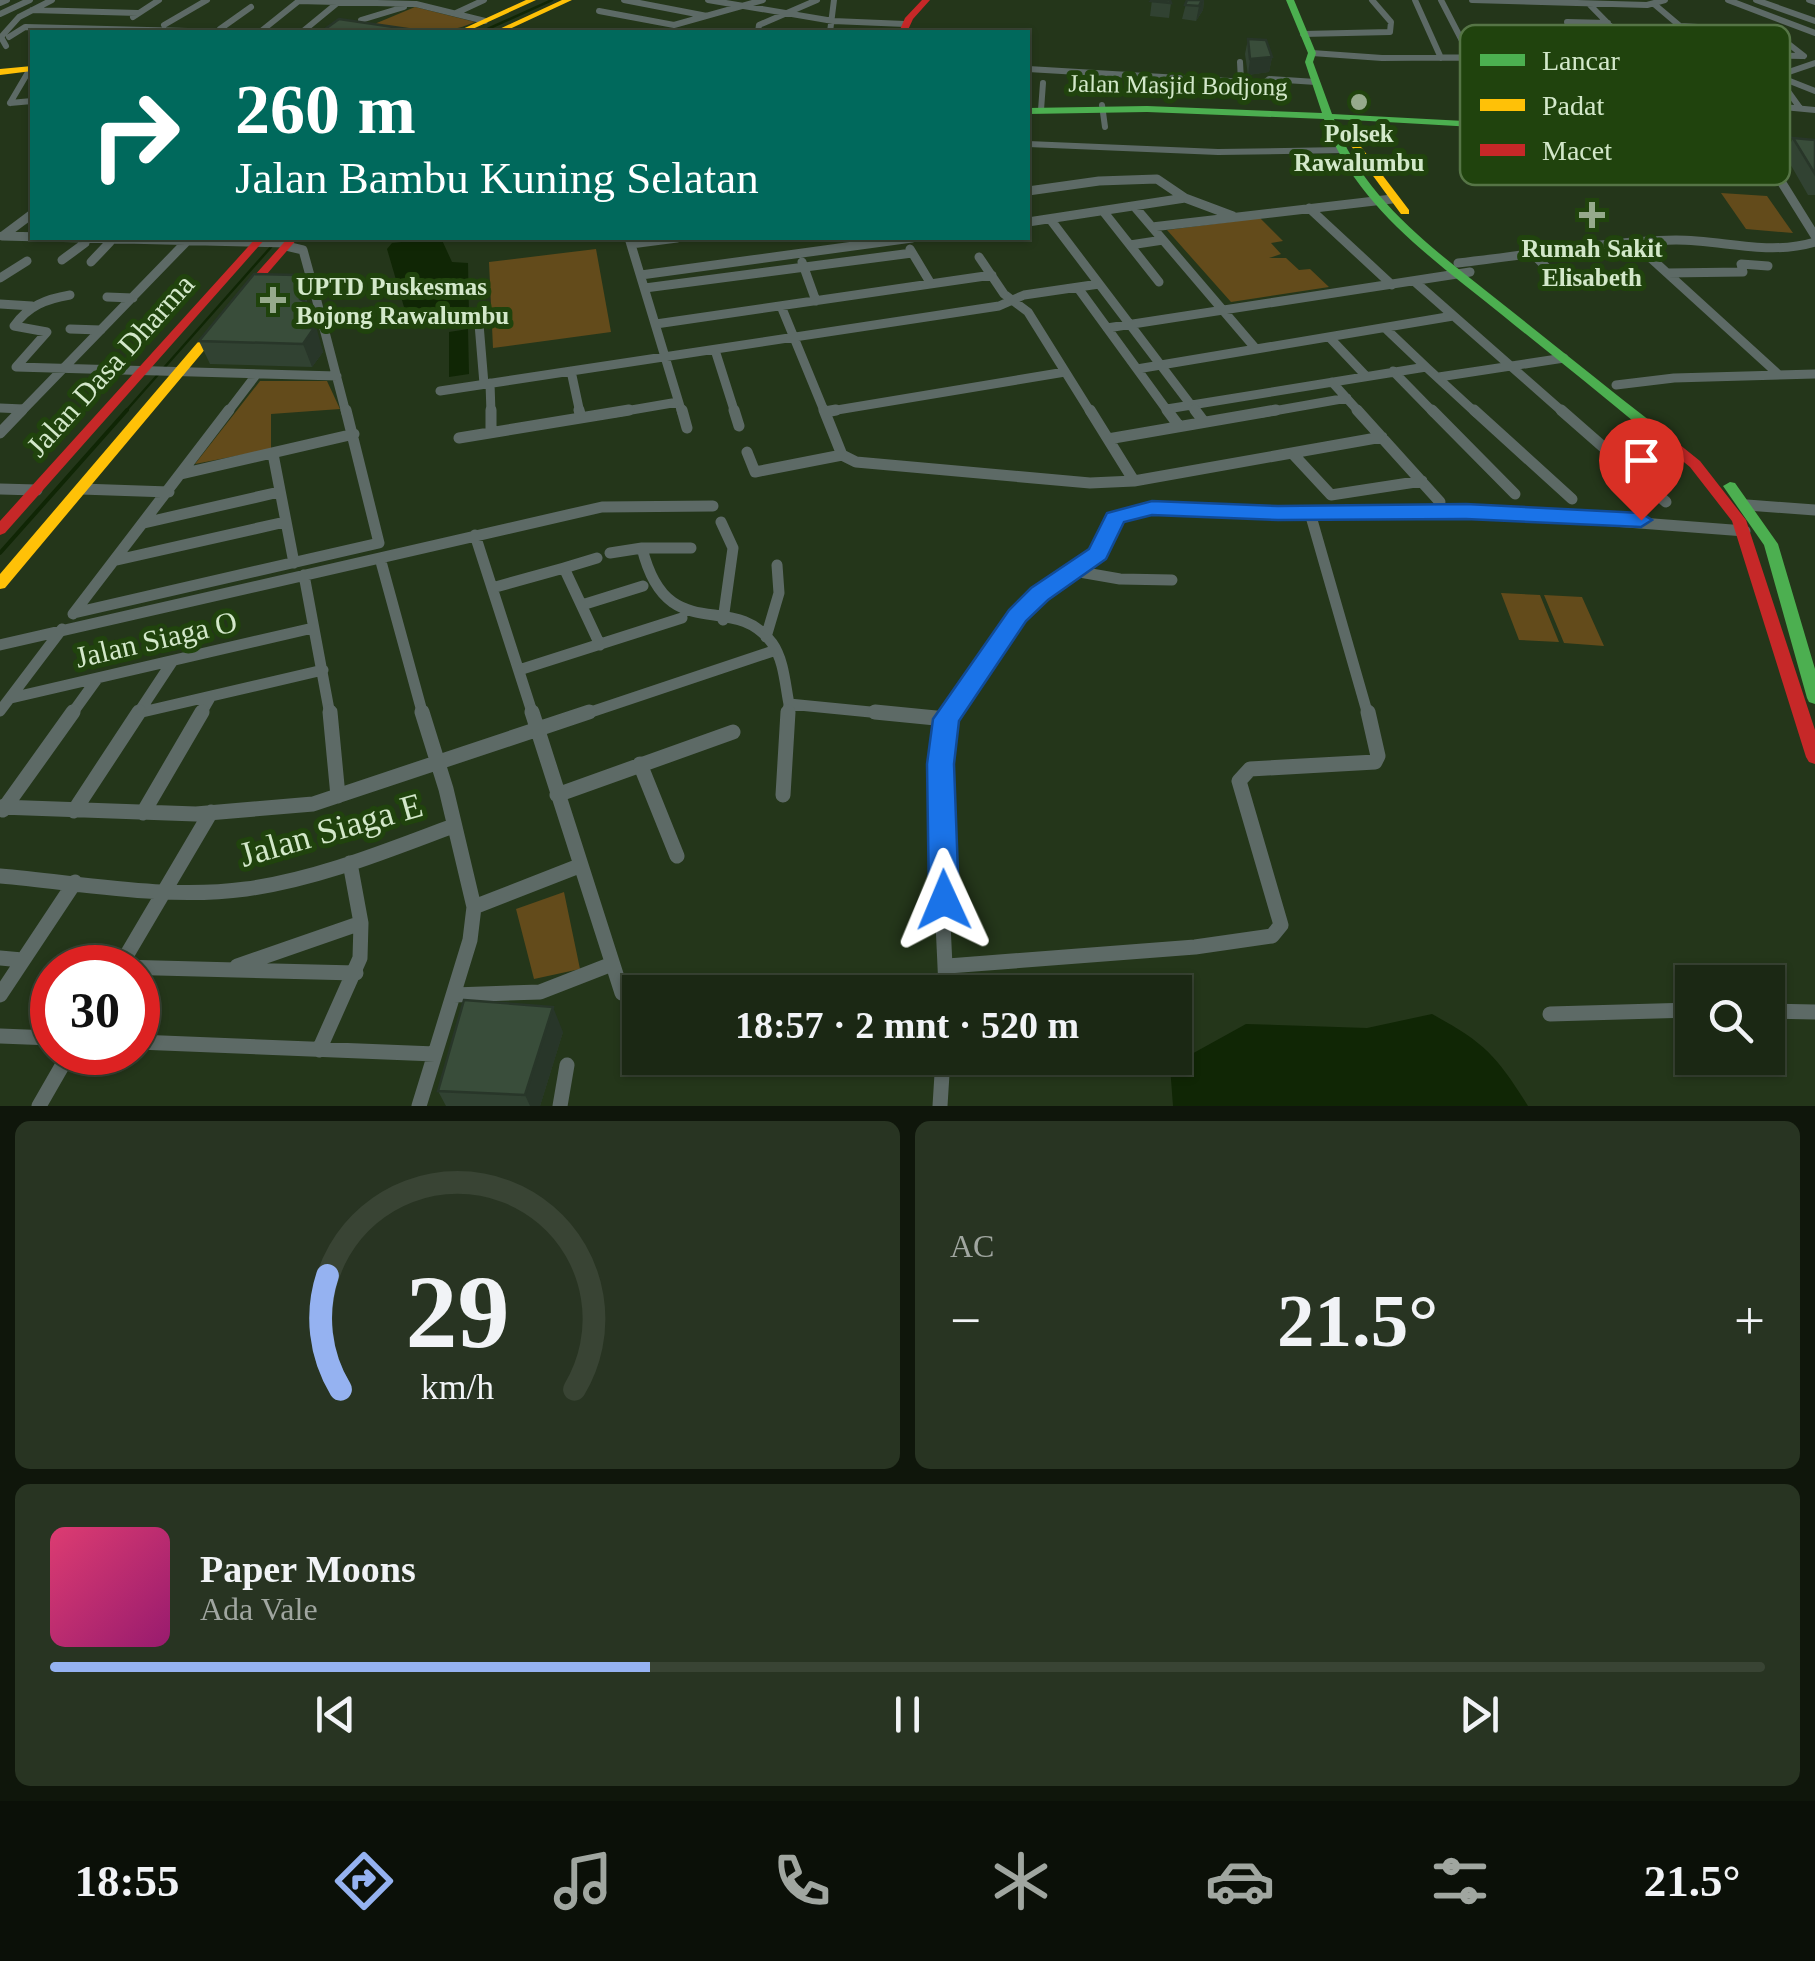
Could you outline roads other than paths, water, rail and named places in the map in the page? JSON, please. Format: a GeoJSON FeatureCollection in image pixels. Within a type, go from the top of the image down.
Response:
{"type":"FeatureCollection","features":[{"type":"Feature","properties":{"kind":"street"},"geometry":{"type":"LineString","coordinates":[[0,14],[30,0]]}},
{"type":"Feature","properties":{"kind":"street"},"geometry":{"type":"LineString","coordinates":[[6,46],[3,37],[10,24],[52,0]]}},
{"type":"Feature","properties":{"kind":"street"},"geometry":{"type":"LineString","coordinates":[[128,26],[126,20],[158,0]]}},
{"type":"Feature","properties":{"kind":"street"},"geometry":{"type":"LineString","coordinates":[[161,27],[208,0]]}},
{"type":"Feature","properties":{"kind":"street"},"geometry":{"type":"LineString","coordinates":[[456,13],[484,0]]}},
{"type":"Feature","properties":{"kind":"street"},"geometry":{"type":"LineString","coordinates":[[491,27],[532,0]]}},
{"type":"Feature","properties":{"kind":"street"},"geometry":{"type":"LineString","coordinates":[[263,30],[299,1],[412,4],[456,13],[491,27],[568,0]]}},
{"type":"Feature","properties":{"kind":"street"},"geometry":{"type":"LineString","coordinates":[[616,0],[599,10],[674,26],[763,0]]}},
{"type":"Feature","properties":{"kind":"street"},"geometry":{"type":"LineString","coordinates":[[624,0],[711,17]]}},
{"type":"Feature","properties":{"kind":"street"},"geometry":{"type":"LineString","coordinates":[[708,0],[833,21],[904,28],[926,0]]}},
{"type":"Feature","properties":{"kind":"street"},"geometry":{"type":"LineString","coordinates":[[758,30],[759,24],[791,14],[816,0]]}},
{"type":"Feature","properties":{"kind":"street"},"geometry":{"type":"LineString","coordinates":[[831,30],[834,0]]}},
{"type":"Feature","properties":{"kind":"street"},"geometry":{"type":"LineString","coordinates":[[1290,0],[1302,34],[1321,62],[1356,150],[1384,199]]}},
{"type":"Feature","properties":{"kind":"street"},"geometry":{"type":"LineString","coordinates":[[1302,34],[1392,31],[1390,22],[1372,0]]}},
{"type":"Feature","properties":{"kind":"street"},"geometry":{"type":"LineString","coordinates":[[1416,0],[1440,58]]}},
{"type":"Feature","properties":{"kind":"street"},"geometry":{"type":"LineString","coordinates":[[1441,0],[1460,37]]}},
{"type":"Feature","properties":{"kind":"street"},"geometry":{"type":"LineString","coordinates":[[1472,0],[1654,4],[1665,0]]}},
{"type":"Feature","properties":{"kind":"street"},"geometry":{"type":"LineString","coordinates":[[1728,0],[1815,32]]}},
{"type":"Feature","properties":{"kind":"street"},"geometry":{"type":"LineString","coordinates":[[1756,0],[1815,21]]}},
{"type":"Feature","properties":{"kind":"street"},"geometry":{"type":"LineString","coordinates":[[304,30],[340,1]]}},
{"type":"Feature","properties":{"kind":"street"},"geometry":{"type":"LineString","coordinates":[[1586,2],[1608,23]]}},
{"type":"Feature","properties":{"kind":"street"},"geometry":{"type":"LineString","coordinates":[[348,30],[378,4]]}},
{"type":"Feature","properties":{"kind":"street"},"geometry":{"type":"LineString","coordinates":[[361,20],[412,4]]}},
{"type":"Feature","properties":{"kind":"street"},"geometry":{"type":"LineString","coordinates":[[1654,4],[1679,25]]}},
{"type":"Feature","properties":{"kind":"street"},"geometry":{"type":"LineString","coordinates":[[220,29],[252,7]]}},
{"type":"Feature","properties":{"kind":"street"},"geometry":{"type":"LineString","coordinates":[[32,10],[138,14]]}},
{"type":"Feature","properties":{"kind":"street"},"geometry":{"type":"LineString","coordinates":[[1567,22],[1608,23]]}},
{"type":"Feature","properties":{"kind":"street"},"geometry":{"type":"LineString","coordinates":[[123,30],[128,26]]}},
{"type":"Feature","properties":{"kind":"street"},"geometry":{"type":"LineString","coordinates":[[3,37],[25,27],[223,30]]}},
{"type":"Feature","properties":{"kind":"street"},"geometry":{"type":"LineString","coordinates":[[50,30],[55,27]]}},
{"type":"Feature","properties":{"kind":"street"},"geometry":{"type":"LineString","coordinates":[[1384,34],[1390,42]]}},
{"type":"Feature","properties":{"kind":"street"},"geometry":{"type":"LineString","coordinates":[[1790,45],[1805,56],[1790,56]]}},
{"type":"Feature","properties":{"kind":"street"},"geometry":{"type":"LineString","coordinates":[[1312,54],[1460,58]]}},
{"type":"Feature","properties":{"kind":"street"},"geometry":{"type":"LineString","coordinates":[[1240,62],[1241,82]]}},
{"type":"Feature","properties":{"kind":"street"},"geometry":{"type":"LineString","coordinates":[[0,72],[30,69]]}},
{"type":"Feature","properties":{"kind":"street"},"geometry":{"type":"LineString","coordinates":[[1030,69],[1241,82],[1335,105]]}},
{"type":"Feature","properties":{"kind":"street"},"geometry":{"type":"LineString","coordinates":[[30,71],[10,102],[30,101]]}},
{"type":"Feature","properties":{"kind":"street"},"geometry":{"type":"LineString","coordinates":[[1082,72],[1086,84]]}},
{"type":"Feature","properties":{"kind":"street"},"geometry":{"type":"LineString","coordinates":[[1790,81],[1815,91]]}},
{"type":"Feature","properties":{"kind":"street"},"geometry":{"type":"LineString","coordinates":[[1034,110],[1043,84]]}},
{"type":"Feature","properties":{"kind":"street"},"geometry":{"type":"LineString","coordinates":[[1790,95],[1800,108]]}},
{"type":"Feature","properties":{"kind":"street"},"geometry":{"type":"LineString","coordinates":[[1102,105],[1105,127]]}},
{"type":"Feature","properties":{"kind":"street","name":"Jalan Masjid Bodjong"},"geometry":{"type":"LineString","coordinates":[[1034,110],[1102,105],[1335,105],[1460,118]]}},
{"type":"Feature","properties":{"kind":"street"},"geometry":{"type":"LineString","coordinates":[[1335,105],[1343,150],[1384,199],[1564,358],[1695,464],[1727,497],[1746,531],[1815,757]]}},
{"type":"Feature","properties":{"kind":"street"},"geometry":{"type":"LineString","coordinates":[[1790,107],[1815,110]]}},
{"type":"Feature","properties":{"kind":"street"},"geometry":{"type":"LineString","coordinates":[[1790,142],[1815,144]]}},
{"type":"Feature","properties":{"kind":"street"},"geometry":{"type":"LineString","coordinates":[[1790,143],[1815,144]]}},
{"type":"Feature","properties":{"kind":"street"},"geometry":{"type":"LineString","coordinates":[[1030,144],[1218,152],[1343,150]]}},
{"type":"Feature","properties":{"kind":"street"},"geometry":{"type":"LineString","coordinates":[[1049,145],[1052,156]]}},
{"type":"Feature","properties":{"kind":"street"},"geometry":{"type":"LineString","coordinates":[[1085,146],[1086,159]]}},
{"type":"Feature","properties":{"kind":"street"},"geometry":{"type":"LineString","coordinates":[[1030,191],[1099,180],[1157,179],[1185,198],[1236,217]]}},
{"type":"Feature","properties":{"kind":"street"},"geometry":{"type":"LineString","coordinates":[[1107,328],[1392,285],[1534,255],[1633,242],[1698,240],[1777,249],[1815,239],[1782,185]]}},
{"type":"Feature","properties":{"kind":"street"},"geometry":{"type":"LineString","coordinates":[[1030,222],[1185,198]]}},
{"type":"Feature","properties":{"kind":"street"},"geometry":{"type":"LineString","coordinates":[[1152,227],[1384,199]]}},
{"type":"Feature","properties":{"kind":"street"},"geometry":{"type":"LineString","coordinates":[[1134,206],[1256,349]]}},
{"type":"Feature","properties":{"kind":"street"},"geometry":{"type":"LineString","coordinates":[[1310,208],[1392,285]]}},
{"type":"Feature","properties":{"kind":"street"},"geometry":{"type":"LineString","coordinates":[[1103,211],[1159,282]]}},
{"type":"Feature","properties":{"kind":"street"},"geometry":{"type":"LineString","coordinates":[[1,236],[30,215]]}},
{"type":"Feature","properties":{"kind":"street"},"geometry":{"type":"LineString","coordinates":[[1050,219],[1204,422]]}},
{"type":"Feature","properties":{"kind":"street"},"geometry":{"type":"LineString","coordinates":[[1,236],[30,238]]}},
{"type":"Feature","properties":{"kind":"street"},"geometry":{"type":"LineString","coordinates":[[59,240],[85,243],[163,240]]}},
{"type":"Feature","properties":{"kind":"street"},"geometry":{"type":"LineString","coordinates":[[0,433],[188,240]]}},
{"type":"Feature","properties":{"kind":"street"},"geometry":{"type":"LineString","coordinates":[[74,613],[379,544],[354,434],[303,250],[288,242],[260,240]]}},
{"type":"Feature","properties":{"kind":"street","name":"Jalan Dasa Dharma"},"geometry":{"type":"LineString","coordinates":[[0,530],[260,240]]}},
{"type":"Feature","properties":{"kind":"street"},"geometry":{"type":"LineString","coordinates":[[630,240],[687,428]]}},
{"type":"Feature","properties":{"kind":"street"},"geometry":{"type":"LineString","coordinates":[[822,240],[826,249]]}},
{"type":"Feature","properties":{"kind":"street"},"geometry":{"type":"LineString","coordinates":[[641,275],[890,240]]}},
{"type":"Feature","properties":{"kind":"street"},"geometry":{"type":"LineString","coordinates":[[905,240],[930,284]]}},
{"type":"Feature","properties":{"kind":"street"},"geometry":{"type":"LineString","coordinates":[[1130,245],[1162,240]]}},
{"type":"Feature","properties":{"kind":"street"},"geometry":{"type":"LineString","coordinates":[[91,262],[110,242]]}},
{"type":"Feature","properties":{"kind":"street"},"geometry":{"type":"LineString","coordinates":[[0,584],[173,372],[288,242]]}},
{"type":"Feature","properties":{"kind":"street"},"geometry":{"type":"LineString","coordinates":[[1633,242],[1778,374]]}},
{"type":"Feature","properties":{"kind":"street"},"geometry":{"type":"LineString","coordinates":[[62,260],[85,243]]}},
{"type":"Feature","properties":{"kind":"street"},"geometry":{"type":"LineString","coordinates":[[799,253],[816,301]]}},
{"type":"Feature","properties":{"kind":"street"},"geometry":{"type":"LineString","coordinates":[[645,288],[912,253]]}},
{"type":"Feature","properties":{"kind":"street"},"geometry":{"type":"LineString","coordinates":[[1534,255],[1564,285]]}},
{"type":"Feature","properties":{"kind":"street"},"geometry":{"type":"LineString","coordinates":[[979,257],[1012,301],[1028,312],[1134,481]]}},
{"type":"Feature","properties":{"kind":"street"},"geometry":{"type":"LineString","coordinates":[[0,278],[27,261]]}},
{"type":"Feature","properties":{"kind":"street"},"geometry":{"type":"LineString","coordinates":[[1667,273],[1740,272],[1744,270],[1742,264],[1768,266]]}},
{"type":"Feature","properties":{"kind":"street"},"geometry":{"type":"LineString","coordinates":[[1462,270],[1616,385],[1709,461],[1747,505],[1771,544],[1814,696]]}},
{"type":"Feature","properties":{"kind":"street"},"geometry":{"type":"LineString","coordinates":[[656,324],[992,275]]}},
{"type":"Feature","properties":{"kind":"street"},"geometry":{"type":"LineString","coordinates":[[1414,281],[1666,502]]}},
{"type":"Feature","properties":{"kind":"street"},"geometry":{"type":"LineString","coordinates":[[440,391],[794,338],[1099,284]]}},
{"type":"Feature","properties":{"kind":"street"},"geometry":{"type":"LineString","coordinates":[[1078,288],[1180,426]]}},
{"type":"Feature","properties":{"kind":"street"},"geometry":{"type":"LineString","coordinates":[[238,302],[314,290]]}},
{"type":"Feature","properties":{"kind":"street"},"geometry":{"type":"LineString","coordinates":[[0,304],[32,306],[70,295]]}},
{"type":"Feature","properties":{"kind":"street"},"geometry":{"type":"LineString","coordinates":[[107,297],[133,298]]}},
{"type":"Feature","properties":{"kind":"street"},"geometry":{"type":"LineString","coordinates":[[32,306],[14,326],[47,332],[16,367],[337,376]]}},
{"type":"Feature","properties":{"kind":"street"},"geometry":{"type":"LineString","coordinates":[[781,306],[842,455]]}},
{"type":"Feature","properties":{"kind":"street"},"geometry":{"type":"LineString","coordinates":[[1137,369],[1453,316]]}},
{"type":"Feature","properties":{"kind":"street"},"geometry":{"type":"LineString","coordinates":[[480,324],[492,432]]}},
{"type":"Feature","properties":{"kind":"street"},"geometry":{"type":"LineString","coordinates":[[1385,328],[1572,499]]}},
{"type":"Feature","properties":{"kind":"street"},"geometry":{"type":"LineString","coordinates":[[70,329],[101,330]]}},
{"type":"Feature","properties":{"kind":"street"},"geometry":{"type":"LineString","coordinates":[[1329,337],[1366,376]]}},
{"type":"Feature","properties":{"kind":"street"},"geometry":{"type":"LineString","coordinates":[[716,350],[739,426]]}},
{"type":"Feature","properties":{"kind":"street"},"geometry":{"type":"LineString","coordinates":[[1440,377],[1564,358]]}},
{"type":"Feature","properties":{"kind":"street"},"geometry":{"type":"LineString","coordinates":[[1167,410],[1426,367]]}},
{"type":"Feature","properties":{"kind":"street"},"geometry":{"type":"LineString","coordinates":[[571,371],[580,418]]}},
{"type":"Feature","properties":{"kind":"street"},"geometry":{"type":"LineString","coordinates":[[1393,371],[1515,494]]}},
{"type":"Feature","properties":{"kind":"street"},"geometry":{"type":"LineString","coordinates":[[825,412],[1066,372]]}},
{"type":"Feature","properties":{"kind":"street"},"geometry":{"type":"LineString","coordinates":[[1616,385],[1674,378],[1815,374]]}},
{"type":"Feature","properties":{"kind":"street"},"geometry":{"type":"LineString","coordinates":[[0,711],[256,375]]}},
{"type":"Feature","properties":{"kind":"street"},"geometry":{"type":"LineString","coordinates":[[1332,382],[1440,502]]}},
{"type":"Feature","properties":{"kind":"street"},"geometry":{"type":"LineString","coordinates":[[1108,439],[1347,398]]}},
{"type":"Feature","properties":{"kind":"street"},"geometry":{"type":"LineString","coordinates":[[458,438],[678,402]]}},
{"type":"Feature","properties":{"kind":"street"},"geometry":{"type":"LineString","coordinates":[[0,408],[23,409]]}},
{"type":"Feature","properties":{"kind":"street"},"geometry":{"type":"LineString","coordinates":[[181,474],[354,434]]}},
{"type":"Feature","properties":{"kind":"street"},"geometry":{"type":"LineString","coordinates":[[747,452],[755,472],[842,455],[856,462],[1090,483],[1134,481],[1382,436]]}},
{"type":"Feature","properties":{"kind":"street"},"geometry":{"type":"LineString","coordinates":[[1292,452],[1331,495],[1422,481]]}},
{"type":"Feature","properties":{"kind":"street"},"geometry":{"type":"LineString","coordinates":[[273,454],[294,562]]}},
{"type":"Feature","properties":{"kind":"street"},"geometry":{"type":"LineString","coordinates":[[81,488],[169,492]]}},
{"type":"Feature","properties":{"kind":"street"},"geometry":{"type":"LineString","coordinates":[[0,489],[36,490]]}},
{"type":"Feature","properties":{"kind":"street"},"geometry":{"type":"LineString","coordinates":[[144,523],[279,492]]}},
{"type":"Feature","properties":{"kind":"street"},"geometry":{"type":"LineString","coordinates":[[0,645],[566,516],[590,507],[625,503],[713,506]]}},
{"type":"Feature","properties":{"kind":"street"},"geometry":{"type":"LineString","coordinates":[[1747,505],[1815,510]]}},
{"type":"Feature","properties":{"kind":"street"},"geometry":{"type":"LineString","coordinates":[[947,975],[940,764],[946,719],[1017,616],[1104,547],[1114,518],[1152,508],[1526,513],[1746,531]]}},
{"type":"Feature","properties":{"kind":"street"},"geometry":{"type":"LineString","coordinates":[[948,966],[1194,946],[1279,932],[1281,926],[1239,781],[1242,772],[1367,765],[1376,762],[1378,756],[1310,513]]}},
{"type":"Feature","properties":{"kind":"street"},"geometry":{"type":"LineString","coordinates":[[116,560],[286,522]]}},
{"type":"Feature","properties":{"kind":"street"},"geometry":{"type":"LineString","coordinates":[[721,522],[732,548],[722,620]]}},
{"type":"Feature","properties":{"kind":"street"},"geometry":{"type":"LineString","coordinates":[[475,536],[622,993]]}},
{"type":"Feature","properties":{"kind":"street"},"geometry":{"type":"LineString","coordinates":[[492,588],[604,555],[642,548],[691,548]]}},
{"type":"Feature","properties":{"kind":"street"},"geometry":{"type":"LineString","coordinates":[[642,548],[648,577],[666,598],[692,615],[722,620],[766,637],[776,650],[789,704],[783,794]]}},
{"type":"Feature","properties":{"kind":"street"},"geometry":{"type":"LineString","coordinates":[[380,558],[406,664],[438,762],[474,908],[470,940],[420,1106]]}},
{"type":"Feature","properties":{"kind":"street"},"geometry":{"type":"LineString","coordinates":[[766,637],[779,593],[777,566]]}},
{"type":"Feature","properties":{"kind":"street"},"geometry":{"type":"LineString","coordinates":[[564,568],[600,644]]}},
{"type":"Feature","properties":{"kind":"street"},"geometry":{"type":"LineString","coordinates":[[1074,571],[1120,579],[1172,580]]}},
{"type":"Feature","properties":{"kind":"street"},"geometry":{"type":"LineString","coordinates":[[304,575],[334,728],[338,796]]}},
{"type":"Feature","properties":{"kind":"street"},"geometry":{"type":"LineString","coordinates":[[582,605],[643,586]]}},
{"type":"Feature","properties":{"kind":"street"},"geometry":{"type":"LineString","coordinates":[[519,670],[682,618]]}},
{"type":"Feature","properties":{"kind":"street","name":"Jalan Siaga O"},"geometry":{"type":"LineString","coordinates":[[10,698],[314,628]]}},
{"type":"Feature","properties":{"kind":"street"},"geometry":{"type":"LineString","coordinates":[[2,809],[143,813],[277,810],[338,796],[776,650]]}},
{"type":"Feature","properties":{"kind":"street"},"geometry":{"type":"LineString","coordinates":[[74,811],[172,662]]}},
{"type":"Feature","properties":{"kind":"street"},"geometry":{"type":"LineString","coordinates":[[138,713],[323,670]]}},
{"type":"Feature","properties":{"kind":"street"},"geometry":{"type":"LineString","coordinates":[[2,809],[97,680]]}},
{"type":"Feature","properties":{"kind":"street"},"geometry":{"type":"LineString","coordinates":[[1793,689],[1814,696]]}},
{"type":"Feature","properties":{"kind":"street"},"geometry":{"type":"LineString","coordinates":[[143,813],[211,696]]}},
{"type":"Feature","properties":{"kind":"street"},"geometry":{"type":"LineString","coordinates":[[789,704],[946,719]]}},
{"type":"Feature","properties":{"kind":"street"},"geometry":{"type":"LineString","coordinates":[[557,796],[732,732]]}},
{"type":"Feature","properties":{"kind":"street"},"geometry":{"type":"LineString","coordinates":[[640,764],[677,856]]}},
{"type":"Feature","properties":{"kind":"street"},"geometry":{"type":"LineString","coordinates":[[132,945],[211,812]]}},
{"type":"Feature","properties":{"kind":"street","name":"Jalan Siaga E"},"geometry":{"type":"LineString","coordinates":[[0,876],[164,890],[243,890],[350,862],[453,826]]}},
{"type":"Feature","properties":{"kind":"street"},"geometry":{"type":"LineString","coordinates":[[318,1050],[356,973],[362,943],[350,862]]}},
{"type":"Feature","properties":{"kind":"street"},"geometry":{"type":"LineString","coordinates":[[474,908],[579,866]]}},
{"type":"Feature","properties":{"kind":"street"},"geometry":{"type":"LineString","coordinates":[[0,995],[75,882]]}},
{"type":"Feature","properties":{"kind":"street"},"geometry":{"type":"LineString","coordinates":[[231,968],[361,923]]}},
{"type":"Feature","properties":{"kind":"street"},"geometry":{"type":"LineString","coordinates":[[0,958],[22,960]]}},
{"type":"Feature","properties":{"kind":"street"},"geometry":{"type":"LineString","coordinates":[[454,994],[540,992],[612,964]]}},
{"type":"Feature","properties":{"kind":"street"},"geometry":{"type":"LineString","coordinates":[[160,967],[356,973]]}},
{"type":"Feature","properties":{"kind":"street"},"geometry":{"type":"LineString","coordinates":[[1550,1014],[1675,1010]]}},
{"type":"Feature","properties":{"kind":"street"},"geometry":{"type":"LineString","coordinates":[[1785,1011],[1815,1012]]}},
{"type":"Feature","properties":{"kind":"street"},"geometry":{"type":"LineString","coordinates":[[0,1036],[30,1037]]}},
{"type":"Feature","properties":{"kind":"street"},"geometry":{"type":"LineString","coordinates":[[160,1043],[435,1054]]}},
{"type":"Feature","properties":{"kind":"street"},"geometry":{"type":"LineString","coordinates":[[560,1106],[566,1065]]}},
{"type":"Feature","properties":{"kind":"street"},"geometry":{"type":"LineString","coordinates":[[39,1106],[57,1075]]}},
{"type":"Feature","properties":{"kind":"street"},"geometry":{"type":"LineString","coordinates":[[940,1106],[941,1075]]}},
{"type":"Feature","properties":{"kind":"waterway"},"geometry":{"type":"LineString","coordinates":[[485,30],[552,0]]}},
{"type":"Feature","properties":{"kind":"waterway"},"geometry":{"type":"LineString","coordinates":[[124,413],[277,240]]}},
{"type":"Feature","properties":{"kind":"waterway"},"geometry":{"type":"LineString","coordinates":[[0,553],[127,410]]}},
{"type":"Feature","properties":{"kind":"place","name":"Polsek Rawalumbu"},"geometry":{"type":"Point","coordinates":[1359,102]}},
{"type":"Feature","properties":{"kind":"place","name":"Rumah Sakit Elisabeth"},"geometry":{"type":"Point","coordinates":[1592,215]}},
{"type":"Feature","properties":{"kind":"place","name":"UPTD Puskesmas Bojong Rawalumbu"},"geometry":{"type":"Point","coordinates":[273,300]}}]}
